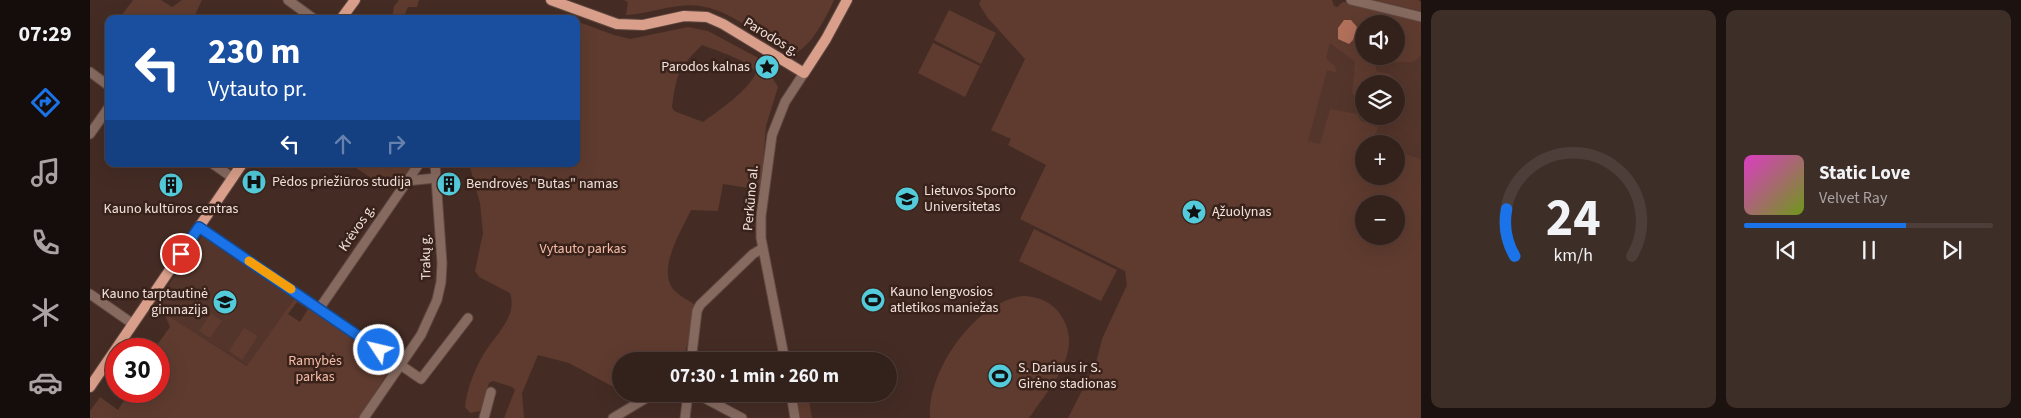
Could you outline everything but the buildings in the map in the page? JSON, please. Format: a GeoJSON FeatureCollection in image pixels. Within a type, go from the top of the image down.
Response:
{"type":"FeatureCollection","features":[{"type":"Feature","properties":{"kind":"main road","name":"Parodos g."},"geometry":{"type":"LineString","coordinates":[[551,0],[617,24],[643,25],[684,16],[707,17],[723,24],[804,72]]}},
{"type":"Feature","properties":{"kind":"main road"},"geometry":{"type":"LineString","coordinates":[[804,72],[826,39],[847,0]]}},
{"type":"Feature","properties":{"kind":"main road"},"geometry":{"type":"LineString","coordinates":[[344,15],[354,1]]}},
{"type":"Feature","properties":{"kind":"main road"},"geometry":{"type":"LineString","coordinates":[[90,387],[240,167]]}},
{"type":"Feature","properties":{"kind":"street"},"geometry":{"type":"LineString","coordinates":[[288,0],[309,15]]}},
{"type":"Feature","properties":{"kind":"street"},"geometry":{"type":"LineString","coordinates":[[1351,0],[1421,17]]}},
{"type":"Feature","properties":{"kind":"street"},"geometry":{"type":"LineString","coordinates":[[90,72],[105,83]]}},
{"type":"Feature","properties":{"kind":"street","name":"Perkūno al."},"geometry":{"type":"LineString","coordinates":[[783,352],[763,248],[761,221],[772,135],[785,102],[804,72]]}},
{"type":"Feature","properties":{"kind":"street"},"geometry":{"type":"LineString","coordinates":[[90,134],[105,113]]}},
{"type":"Feature","properties":{"kind":"street"},"geometry":{"type":"LineString","coordinates":[[217,167],[233,178]]}},
{"type":"Feature","properties":{"kind":"street","name":"Krėvos g."},"geometry":{"type":"LineString","coordinates":[[319,309],[417,167]]}},
{"type":"Feature","properties":{"kind":"street","name":"Trakų g."},"geometry":{"type":"LineString","coordinates":[[364,418],[421,335],[436,300],[441,282],[442,263],[435,167]]}},
{"type":"Feature","properties":{"kind":"street"},"geometry":{"type":"LineString","coordinates":[[406,181],[436,178]]}},
{"type":"Feature","properties":{"kind":"street"},"geometry":{"type":"LineString","coordinates":[[199,227],[421,379],[468,318]]}},
{"type":"Feature","properties":{"kind":"street"},"geometry":{"type":"LineString","coordinates":[[692,352],[698,308],[752,254],[763,248]]}},
{"type":"Feature","properties":{"kind":"street"},"geometry":{"type":"LineString","coordinates":[[90,294],[133,324]]}},
{"type":"Feature","properties":{"kind":"street"},"geometry":{"type":"LineString","coordinates":[[484,418],[491,392]]}},
{"type":"Feature","properties":{"kind":"street"},"geometry":{"type":"LineString","coordinates":[[613,418],[640,402]]}},
{"type":"Feature","properties":{"kind":"street"},"geometry":{"type":"LineString","coordinates":[[685,418],[687,402]]}},
{"type":"Feature","properties":{"kind":"street"},"geometry":{"type":"LineString","coordinates":[[712,402],[742,418]]}},
{"type":"Feature","properties":{"kind":"street"},"geometry":{"type":"LineString","coordinates":[[792,402],[795,418]]}},
{"type":"Feature","properties":{"kind":"shaded area"},"geometry":{"type":"Polygon","coordinates":[[[1338,7],[1371,15],[1355,15],[1355,65],[1405,65],[1405,23],[1421,27],[1421,187],[1405,180],[1405,135],[1355,135],[1355,172],[1300,160],[1338,7]]]}},
{"type":"Feature","properties":{"kind":"shaded area"},"geometry":{"type":"Polygon","coordinates":[[[1344,20],[1351,20],[1355,25],[1353,40],[1349,44],[1338,39],[1338,28],[1344,20]]]}},
{"type":"Feature","properties":{"kind":"shaded area","name":"Kauno tarptautinė gimnazija"},"geometry":{"type":"Polygon","coordinates":[[[204,233],[296,296],[248,366],[154,307],[204,233]]]}},
{"type":"Feature","properties":{"kind":"green space"},"geometry":{"type":"Polygon","coordinates":[[[133,0],[161,0],[172,7],[182,0],[202,0],[195,15],[122,15],[133,0]]]}},
{"type":"Feature","properties":{"kind":"green space"},"geometry":{"type":"Polygon","coordinates":[[[399,0],[419,0],[417,7],[408,7],[404,15],[393,15],[394,6],[399,0]]]}},
{"type":"Feature","properties":{"kind":"green space"},"geometry":{"type":"Polygon","coordinates":[[[624,0],[834,0],[814,36],[803,48],[793,53],[782,50],[734,18],[721,12],[694,5],[626,15],[628,2],[624,0]]]}},
{"type":"Feature","properties":{"kind":"green space","name":"Ąžuolynas"},"geometry":{"type":"Polygon","coordinates":[[[981,0],[1332,0],[1334,6],[1338,7],[1344,2],[1400,15],[1355,15],[1355,62],[1330,43],[1326,58],[1335,66],[1337,73],[1327,70],[1308,141],[1320,144],[1330,109],[1355,114],[1355,125],[1372,125],[1378,127],[1375,135],[1355,135],[1355,185],[1405,185],[1405,154],[1421,159],[1421,418],[1068,418],[1096,363],[1102,339],[1127,285],[1125,271],[1020,219],[1046,165],[1008,145],[1011,139],[991,130],[1025,59],[987,17],[979,4],[981,0]]]}},
{"type":"Feature","properties":{"kind":"green space"},"geometry":{"type":"Polygon","coordinates":[[[1374,0],[1418,0],[1421,2],[1421,11],[1374,0]]]}},
{"type":"Feature","properties":{"kind":"green space"},"geometry":{"type":"Polygon","coordinates":[[[949,10],[996,33],[981,64],[934,40],[949,10]]]}},
{"type":"Feature","properties":{"kind":"green space","name":"Ąžuolynas"},"geometry":{"type":"Polygon","coordinates":[[[1405,16],[1421,20],[1421,55],[1414,62],[1405,62],[1405,16]]]}},
{"type":"Feature","properties":{"kind":"green space","name":"Vytauto parkas"},"geometry":{"type":"Polygon","coordinates":[[[580,22],[630,39],[688,27],[708,31],[762,60],[778,87],[766,126],[761,190],[723,184],[718,211],[691,210],[677,238],[669,260],[669,280],[673,289],[695,305],[685,352],[612,352],[612,386],[569,363],[538,355],[522,393],[524,418],[504,418],[515,390],[512,387],[493,381],[489,383],[480,411],[470,413],[465,407],[471,380],[483,355],[504,326],[511,310],[512,302],[510,293],[479,277],[475,271],[483,233],[480,203],[470,167],[580,167],[580,22]],[[702,45],[683,66],[677,78],[672,107],[674,111],[703,122],[724,106],[746,87],[756,73],[740,60],[702,45]]]}},
{"type":"Feature","properties":{"kind":"green space"},"geometry":{"type":"Polygon","coordinates":[[[933,43],[980,66],[965,97],[918,73],[933,43]]]}},
{"type":"Feature","properties":{"kind":"green space","name":"Ąžuolynas"},"geometry":{"type":"Polygon","coordinates":[[[1355,62],[1355,65],[1376,65],[1376,71],[1391,75],[1355,75],[1355,96],[1352,94],[1355,62]]]}},
{"type":"Feature","properties":{"kind":"green space"},"geometry":{"type":"Polygon","coordinates":[[[355,167],[411,167],[396,188],[385,187],[355,167]]]}},
{"type":"Feature","properties":{"kind":"green space"},"geometry":{"type":"Polygon","coordinates":[[[1034,229],[1117,270],[1101,301],[1019,261],[1034,229]]]}},
{"type":"Feature","properties":{"kind":"green space","name":"Ramybės parkas"},"geometry":{"type":"Polygon","coordinates":[[[296,296],[393,364],[359,418],[90,418],[90,411],[100,397],[105,401],[105,403],[108,403],[118,410],[122,403],[170,403],[170,338],[162,338],[170,327],[164,313],[247,366],[296,296]],[[297,302],[288,314],[300,322],[308,309],[297,302]]]}},
{"type":"Feature","properties":{"kind":"green space"},"geometry":{"type":"Polygon","coordinates":[[[1023,296],[1044,300],[1053,306],[1067,327],[1069,341],[1063,366],[1029,418],[930,418],[931,400],[937,380],[945,360],[957,342],[988,311],[1005,301],[1023,296]]]}},
{"type":"Feature","properties":{"kind":"green space"},"geometry":{"type":"Polygon","coordinates":[[[211,313],[222,321],[210,338],[199,331],[211,313]]]}},
{"type":"Feature","properties":{"kind":"green space"},"geometry":{"type":"Polygon","coordinates":[[[244,328],[258,336],[242,360],[229,351],[244,328]]]}},
{"type":"Feature","properties":{"kind":"green space"},"geometry":{"type":"Polygon","coordinates":[[[795,402],[809,402],[812,418],[798,418],[795,402]]]}},
{"type":"Feature","properties":{"kind":"slow traffic"},"geometry":{"type":"LineString","coordinates":[[249,261],[291,289]]}},
{"type":"Feature","properties":{"kind":"place","name":"Parodos kalnas"},"geometry":{"type":"Point","coordinates":[767,67]}},
{"type":"Feature","properties":{"kind":"place","name":"Pėdos priežiūros studija"},"geometry":{"type":"Point","coordinates":[254,182]}},
{"type":"Feature","properties":{"kind":"place","name":"Bendrovės \"Butas\" namas"},"geometry":{"type":"Point","coordinates":[449,184]}},
{"type":"Feature","properties":{"kind":"place","name":"Kauno kultūros centras"},"geometry":{"type":"Point","coordinates":[171,185]}},
{"type":"Feature","properties":{"kind":"place","name":"Lietuvos Sporto Universitetas"},"geometry":{"type":"Point","coordinates":[907,199]}},
{"type":"Feature","properties":{"kind":"place","name":"Ąžuolynas"},"geometry":{"type":"Point","coordinates":[1194,212]}},
{"type":"Feature","properties":{"kind":"place","name":"Kauno lengvosios atletikos maniežas"},"geometry":{"type":"Point","coordinates":[873,300]}},
{"type":"Feature","properties":{"kind":"place","name":"Kauno tarptautinė gimnazija"},"geometry":{"type":"Point","coordinates":[225,302]}},
{"type":"Feature","properties":{"kind":"place","name":"S. Dariaus ir S. Girėno stadionas"},"geometry":{"type":"Point","coordinates":[1000,376]}},
{"type":"Feature","properties":{"kind":"route"},"geometry":{"type":"LineString","coordinates":[[181,254],[199,227],[379,350]]}}]}
